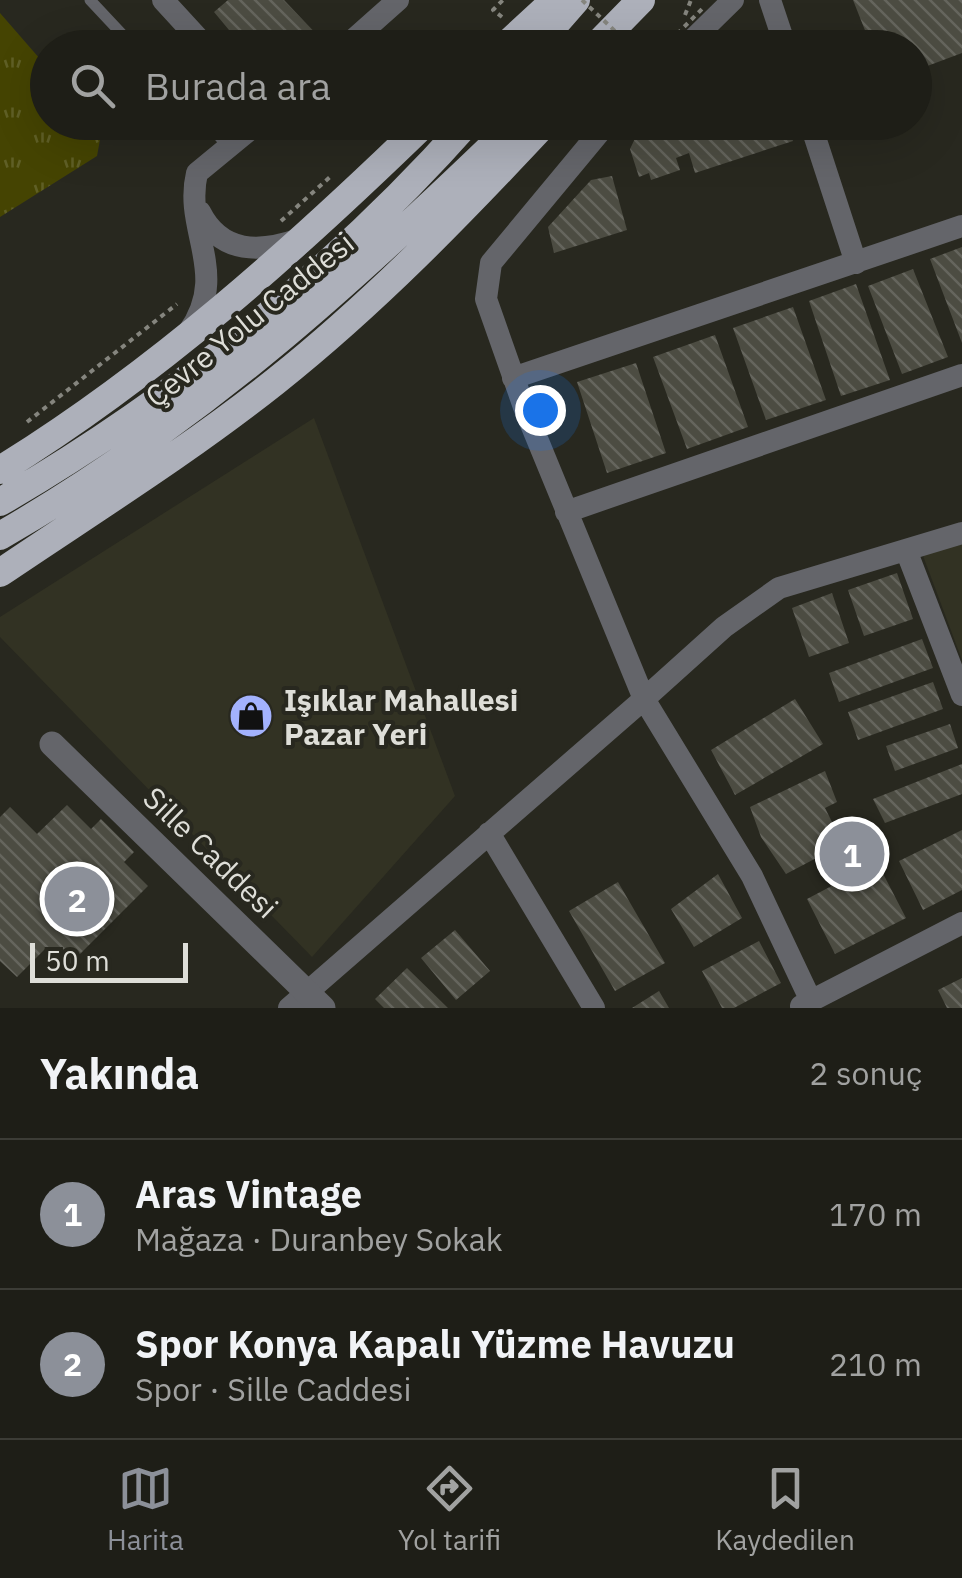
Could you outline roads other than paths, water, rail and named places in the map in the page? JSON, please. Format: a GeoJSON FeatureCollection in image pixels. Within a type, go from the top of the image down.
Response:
{"type":"FeatureCollection","features":[{"type":"Feature","properties":{"kind":"highway"},"geometry":{"type":"LineString","coordinates":[[522,30],[555,0]]}},
{"type":"Feature","properties":{"kind":"highway"},"geometry":{"type":"LineString","coordinates":[[551,30],[579,0]]}},
{"type":"Feature","properties":{"kind":"highway"},"geometry":{"type":"LineString","coordinates":[[612,30],[643,0]]}},
{"type":"Feature","properties":{"kind":"highway"},"geometry":{"type":"LineString","coordinates":[[624,30],[643,0]]}},
{"type":"Feature","properties":{"kind":"highway"},"geometry":{"type":"LineString","coordinates":[[0,470],[182,341],[308,236],[407,140]]}},
{"type":"Feature","properties":{"kind":"highway","name":"Çevre Yolu Caddesi"},"geometry":{"type":"LineString","coordinates":[[0,502],[132,416],[246,331],[365,228],[451,140]]}},
{"type":"Feature","properties":{"kind":"highway","name":"Çevre Yolu Caddesi"},"geometry":{"type":"LineString","coordinates":[[0,536],[85,486],[222,390],[345,286],[498,140]]}},
{"type":"Feature","properties":{"kind":"highway"},"geometry":{"type":"LineString","coordinates":[[0,572],[203,438],[277,381],[382,292],[529,140]]}},
{"type":"Feature","properties":{"kind":"street"},"geometry":{"type":"LineString","coordinates":[[163,0],[191,30]]}},
{"type":"Feature","properties":{"kind":"street"},"geometry":{"type":"LineString","coordinates":[[364,30],[398,0]]}},
{"type":"Feature","properties":{"kind":"street"},"geometry":{"type":"LineString","coordinates":[[702,30],[733,0]]}},
{"type":"Feature","properties":{"kind":"street"},"geometry":{"type":"LineString","coordinates":[[770,0],[780,30]]}},
{"type":"Feature","properties":{"kind":"street"},"geometry":{"type":"LineString","coordinates":[[182,341],[200,312],[207,289],[197,174],[236,140]]}},
{"type":"Feature","properties":{"kind":"street"},"geometry":{"type":"LineString","coordinates":[[593,140],[491,264],[486,299],[566,512],[644,699],[752,876],[805,1004],[962,923]]}},
{"type":"Feature","properties":{"kind":"street"},"geometry":{"type":"LineString","coordinates":[[816,140],[856,263]]}},
{"type":"Feature","properties":{"kind":"street"},"geometry":{"type":"LineString","coordinates":[[198,209],[214,234],[235,246],[268,248],[308,236]]}},
{"type":"Feature","properties":{"kind":"street"},"geometry":{"type":"LineString","coordinates":[[514,378],[962,226]]}},
{"type":"Feature","properties":{"kind":"street"},"geometry":{"type":"LineString","coordinates":[[566,512],[962,375]]}},
{"type":"Feature","properties":{"kind":"street"},"geometry":{"type":"LineString","coordinates":[[306,1002],[489,833],[724,627],[779,588],[962,533]]}},
{"type":"Feature","properties":{"kind":"street"},"geometry":{"type":"LineString","coordinates":[[906,550],[962,695]]}},
{"type":"Feature","properties":{"kind":"street","name":"Sille Caddesi"},"geometry":{"type":"LineString","coordinates":[[52,744],[306,1002]]}},
{"type":"Feature","properties":{"kind":"street"},"geometry":{"type":"LineString","coordinates":[[489,833],[594,1008]]}},
{"type":"Feature","properties":{"kind":"lane"},"geometry":{"type":"LineString","coordinates":[[90,0],[118,30]]}},
{"type":"Feature","properties":{"kind":"lane"},"geometry":{"type":"LineString","coordinates":[[223,140],[229,146]]}},
{"type":"Feature","properties":{"kind":"place","name":"Işıklar Mahallesi Pazar Yeri"},"geometry":{"type":"Point","coordinates":[251,716]}},
{"type":"Feature","properties":{"kind":"place","name":"Aras Vintage"},"geometry":{"type":"Point","coordinates":[852,854]}},
{"type":"Feature","properties":{"kind":"place","name":"Spor Konya Kapalı Yüzme Havuzu"},"geometry":{"type":"Point","coordinates":[77,899]}}]}
